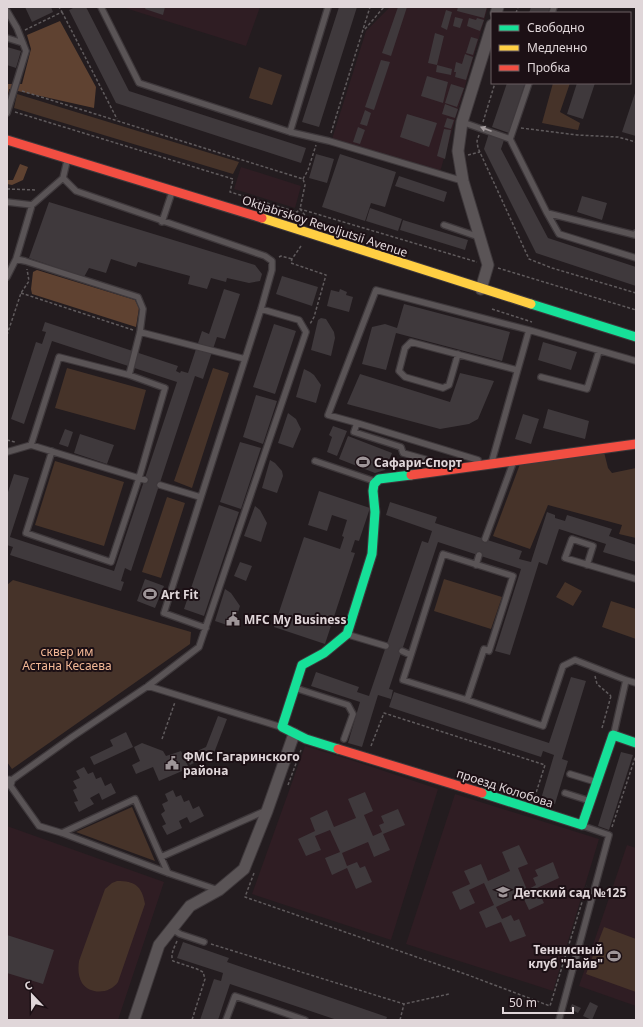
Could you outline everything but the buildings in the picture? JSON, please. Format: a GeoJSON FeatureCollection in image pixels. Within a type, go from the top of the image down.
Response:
{"type":"FeatureCollection","features":[{"type":"Feature","properties":{"kind":"street"},"geometry":{"type":"LineString","coordinates":[[481,289],[488,266],[462,182],[458,151],[462,122],[491,28]]}},
{"type":"Feature","properties":{"kind":"street","name":"Oktjabrskoy Revoljutsii Avenue"},"geometry":{"type":"LineString","coordinates":[[7,140],[172,190],[636,337]]}},
{"type":"Feature","properties":{"kind":"street"},"geometry":{"type":"LineString","coordinates":[[282,727],[302,665],[324,653],[347,634],[372,554],[374,512],[373,491],[374,484],[379,479],[636,444]]}},
{"type":"Feature","properties":{"kind":"street","name":"проезд Колобова"},"geometry":{"type":"LineString","coordinates":[[282,727],[306,739],[582,825]]}},
{"type":"Feature","properties":{"kind":"street"},"geometry":{"type":"LineString","coordinates":[[134,1020],[158,946],[176,932],[190,906],[219,890],[244,869],[267,811],[294,734]]}},
{"type":"Feature","properties":{"kind":"street"},"geometry":{"type":"LineString","coordinates":[[582,825],[613,735],[636,743]]}},
{"type":"Feature","properties":{"kind":"lane"},"geometry":{"type":"LineString","coordinates":[[101,7],[139,83],[290,132],[329,141],[462,182]]}},
{"type":"Feature","properties":{"kind":"lane"},"geometry":{"type":"LineString","coordinates":[[290,132],[328,7]]}},
{"type":"Feature","properties":{"kind":"lane"},"geometry":{"type":"LineString","coordinates":[[7,10],[19,33],[26,51],[7,111]]}},
{"type":"Feature","properties":{"kind":"lane"},"geometry":{"type":"LineString","coordinates":[[7,38],[23,43]]}},
{"type":"Feature","properties":{"kind":"lane"},"geometry":{"type":"LineString","coordinates":[[510,139],[529,84]]}},
{"type":"Feature","properties":{"kind":"lane"},"geometry":{"type":"LineString","coordinates":[[462,122],[510,139],[559,234],[636,258]]}},
{"type":"Feature","properties":{"kind":"lane"},"geometry":{"type":"LineString","coordinates":[[7,277],[16,259],[32,205],[63,178],[68,158]]}},
{"type":"Feature","properties":{"kind":"lane"},"geometry":{"type":"LineString","coordinates":[[63,178],[76,192],[265,256],[272,261],[272,270],[261,309],[164,613],[206,628]]}},
{"type":"Feature","properties":{"kind":"lane"},"geometry":{"type":"LineString","coordinates":[[162,222],[172,190]]}},
{"type":"Feature","properties":{"kind":"lane"},"geometry":{"type":"LineString","coordinates":[[7,202],[32,205]]}},
{"type":"Feature","properties":{"kind":"lane"},"geometry":{"type":"LineString","coordinates":[[547,213],[635,236],[636,233]]}},
{"type":"Feature","properties":{"kind":"lane"},"geometry":{"type":"LineString","coordinates":[[444,225],[480,237]]}},
{"type":"Feature","properties":{"kind":"lane"},"geometry":{"type":"LineString","coordinates":[[16,259],[138,297],[142,309],[140,332],[129,375]]}},
{"type":"Feature","properties":{"kind":"lane"},"geometry":{"type":"LineString","coordinates":[[529,330],[492,464],[328,415],[376,290],[529,330],[636,361]]}},
{"type":"Feature","properties":{"kind":"lane"},"geometry":{"type":"LineString","coordinates":[[219,890],[39,826],[8,782],[148,686],[199,647],[306,332],[299,320],[261,309]]}},
{"type":"Feature","properties":{"kind":"lane"},"geometry":{"type":"LineString","coordinates":[[140,332],[245,359]]}},
{"type":"Feature","properties":{"kind":"lane"},"geometry":{"type":"LineString","coordinates":[[458,354],[449,385],[443,388],[405,377],[399,371],[405,348],[411,342],[458,354],[517,370]]}},
{"type":"Feature","properties":{"kind":"lane"},"geometry":{"type":"LineString","coordinates":[[541,377],[587,389],[599,351]]}},
{"type":"Feature","properties":{"kind":"lane"},"geometry":{"type":"LineString","coordinates":[[31,445],[59,357],[129,375],[165,388],[142,479],[111,562],[26,533],[52,451]]}},
{"type":"Feature","properties":{"kind":"lane"},"geometry":{"type":"LineString","coordinates":[[357,423],[354,432],[401,447],[403,453],[435,462],[442,471]]}},
{"type":"Feature","properties":{"kind":"lane"},"geometry":{"type":"LineString","coordinates":[[7,452],[31,445],[142,479]]}},
{"type":"Feature","properties":{"kind":"lane"},"geometry":{"type":"LineString","coordinates":[[315,461],[377,481]]}},
{"type":"Feature","properties":{"kind":"lane"},"geometry":{"type":"LineString","coordinates":[[485,539],[514,461]]}},
{"type":"Feature","properties":{"kind":"lane"},"geometry":{"type":"LineString","coordinates":[[160,485],[200,497]]}},
{"type":"Feature","properties":{"kind":"lane"},"geometry":{"type":"LineString","coordinates":[[587,565],[593,546],[572,539],[565,558],[587,565],[636,579]]}},
{"type":"Feature","properties":{"kind":"lane"},"geometry":{"type":"LineString","coordinates":[[467,700],[484,649],[489,651],[513,576],[443,554],[403,680],[543,726],[563,666],[575,660],[636,683]]}},
{"type":"Feature","properties":{"kind":"lane"},"geometry":{"type":"LineString","coordinates":[[476,565],[479,555]]}},
{"type":"Feature","properties":{"kind":"lane"},"geometry":{"type":"LineString","coordinates":[[347,634],[386,646]]}},
{"type":"Feature","properties":{"kind":"lane"},"geometry":{"type":"LineString","coordinates":[[402,651],[411,654]]}},
{"type":"Feature","properties":{"kind":"lane"},"geometry":{"type":"LineString","coordinates":[[613,735],[626,680]]}},
{"type":"Feature","properties":{"kind":"lane"},"geometry":{"type":"LineString","coordinates":[[148,686],[282,727]]}},
{"type":"Feature","properties":{"kind":"lane"},"geometry":{"type":"LineString","coordinates":[[294,688],[348,705],[353,714],[344,739]]}},
{"type":"Feature","properties":{"kind":"lane"},"geometry":{"type":"LineString","coordinates":[[570,774],[597,782]]}},
{"type":"Feature","properties":{"kind":"lane"},"geometry":{"type":"LineString","coordinates":[[565,793],[590,801]]}},
{"type":"Feature","properties":{"kind":"lane"},"geometry":{"type":"LineString","coordinates":[[62,833],[135,799],[168,873]]}},
{"type":"Feature","properties":{"kind":"lane"},"geometry":{"type":"LineString","coordinates":[[161,857],[267,811]]}},
{"type":"Feature","properties":{"kind":"lane"},"geometry":{"type":"LineString","coordinates":[[559,1020],[609,835],[582,825]]}},
{"type":"Feature","properties":{"kind":"lane"},"geometry":{"type":"LineString","coordinates":[[176,932],[204,942]]}},
{"type":"Feature","properties":{"kind":"lane"},"geometry":{"type":"LineString","coordinates":[[226,1020],[235,996],[305,1020]]}},
{"type":"Feature","properties":{"kind":"path"},"geometry":{"type":"LineString","coordinates":[[59,7],[117,120]]}},
{"type":"Feature","properties":{"kind":"path"},"geometry":{"type":"LineString","coordinates":[[329,141],[370,7]]}},
{"type":"Feature","properties":{"kind":"path"},"geometry":{"type":"LineString","coordinates":[[363,30],[384,7]]}},
{"type":"Feature","properties":{"kind":"path"},"geometry":{"type":"LineString","coordinates":[[19,33],[62,12]]}},
{"type":"Feature","properties":{"kind":"path"},"geometry":{"type":"LineString","coordinates":[[495,84],[477,141],[478,148],[529,259],[552,268],[636,293]]}},
{"type":"Feature","properties":{"kind":"path"},"geometry":{"type":"LineString","coordinates":[[14,88],[303,179]]}},
{"type":"Feature","properties":{"kind":"path"},"geometry":{"type":"LineString","coordinates":[[7,111],[233,179],[230,192],[297,212],[300,208],[305,185],[303,179],[308,170],[318,139]]}},
{"type":"Feature","properties":{"kind":"path"},"geometry":{"type":"LineString","coordinates":[[514,127],[577,135],[618,137],[636,142]]}},
{"type":"Feature","properties":{"kind":"path"},"geometry":{"type":"LineString","coordinates":[[7,189],[49,189]]}},
{"type":"Feature","properties":{"kind":"path"},"geometry":{"type":"LineString","coordinates":[[300,208],[310,220]]}},
{"type":"Feature","properties":{"kind":"path"},"geometry":{"type":"LineString","coordinates":[[300,208],[636,310]]}},
{"type":"Feature","properties":{"kind":"path"},"geometry":{"type":"LineString","coordinates":[[301,246],[291,263],[326,275],[314,317],[306,332]]}},
{"type":"Feature","properties":{"kind":"path"},"geometry":{"type":"LineString","coordinates":[[281,256],[292,259]]}},
{"type":"Feature","properties":{"kind":"path"},"geometry":{"type":"LineString","coordinates":[[7,335],[21,293],[28,281],[25,261]]}},
{"type":"Feature","properties":{"kind":"path"},"geometry":{"type":"LineString","coordinates":[[21,293],[140,332]]}},
{"type":"Feature","properties":{"kind":"path"},"geometry":{"type":"LineString","coordinates":[[492,309],[535,323]]}},
{"type":"Feature","properties":{"kind":"path"},"geometry":{"type":"LineString","coordinates":[[592,666],[597,684],[621,704]]}},
{"type":"Feature","properties":{"kind":"path"},"geometry":{"type":"LineString","coordinates":[[162,739],[177,695]]}},
{"type":"Feature","properties":{"kind":"path"},"geometry":{"type":"LineString","coordinates":[[600,734],[611,696]]}},
{"type":"Feature","properties":{"kind":"path"},"geometry":{"type":"LineString","coordinates":[[369,752],[384,713],[545,765],[533,802]]}},
{"type":"Feature","properties":{"kind":"path"},"geometry":{"type":"LineString","coordinates":[[286,789],[306,739]]}},
{"type":"Feature","properties":{"kind":"path"},"geometry":{"type":"LineString","coordinates":[[609,835],[636,755]]}},
{"type":"Feature","properties":{"kind":"path"},"geometry":{"type":"LineString","coordinates":[[256,869],[245,898],[468,975],[550,1006],[588,882]]}},
{"type":"Feature","properties":{"kind":"path"},"geometry":{"type":"LineString","coordinates":[[176,932],[172,954],[173,962],[203,972],[205,979],[192,1020]]}},
{"type":"Feature","properties":{"kind":"path"},"geometry":{"type":"LineString","coordinates":[[204,942],[404,1004],[449,994]]}},
{"type":"Feature","properties":{"kind":"path"},"geometry":{"type":"LineString","coordinates":[[400,1020],[404,1004]]}},
{"type":"Feature","properties":{"kind":"shaded area"},"geometry":{"type":"Polygon","coordinates":[[[122,7],[260,7],[246,46],[122,7]]]}},
{"type":"Feature","properties":{"kind":"shaded area"},"geometry":{"type":"Polygon","coordinates":[[[390,7],[488,7],[440,172],[332,139],[366,31],[390,7]]]}},
{"type":"Feature","properties":{"kind":"shaded area"},"geometry":{"type":"Polygon","coordinates":[[[60,21],[96,87],[94,108],[9,89],[7,99],[7,84],[22,84],[31,49],[27,35],[60,21]]]}},
{"type":"Feature","properties":{"kind":"shaded area"},"geometry":{"type":"Polygon","coordinates":[[[20,164],[28,167],[23,180],[12,185],[7,184],[7,180],[13,180],[20,164]]]}},
{"type":"Feature","properties":{"kind":"shaded area"},"geometry":{"type":"Polygon","coordinates":[[[241,167],[301,186],[295,208],[234,189],[241,167]]]}},
{"type":"Feature","properties":{"kind":"shaded area"},"geometry":{"type":"Polygon","coordinates":[[[37,270],[135,300],[139,308],[136,327],[32,294],[31,289],[33,272],[37,270]]]}},
{"type":"Feature","properties":{"kind":"shaded area"},"geometry":{"type":"Polygon","coordinates":[[[305,746],[438,789],[391,940],[252,894],[305,746]]]}},
{"type":"Feature","properties":{"kind":"shaded area","name":"Детский сад №125"},"geometry":{"type":"Polygon","coordinates":[[[455,794],[599,839],[553,991],[406,944],[455,794]]]}},
{"type":"Feature","properties":{"kind":"shaded area"},"geometry":{"type":"Polygon","coordinates":[[[7,826],[164,882],[118,1020],[7,1020],[7,826]]]}},
{"type":"Feature","properties":{"kind":"shaded area"},"geometry":{"type":"Polygon","coordinates":[[[627,845],[636,848],[636,1006],[579,986],[627,845]]]}},
{"type":"Feature","properties":{"kind":"green space"},"geometry":{"type":"Polygon","coordinates":[[[259,67],[282,75],[272,105],[249,98],[259,67]]]}},
{"type":"Feature","properties":{"kind":"green space"},"geometry":{"type":"Polygon","coordinates":[[[553,84],[570,84],[560,112],[580,123],[578,130],[542,123],[553,84]]]}},
{"type":"Feature","properties":{"kind":"green space"},"geometry":{"type":"Polygon","coordinates":[[[17,94],[239,162],[233,174],[14,108],[17,94]]]}},
{"type":"Feature","properties":{"kind":"green space"},"geometry":{"type":"Polygon","coordinates":[[[67,368],[146,390],[135,430],[55,408],[67,368]]]}},
{"type":"Feature","properties":{"kind":"green space"},"geometry":{"type":"Polygon","coordinates":[[[213,368],[229,373],[192,488],[174,481],[213,368]]]}},
{"type":"Feature","properties":{"kind":"green space"},"geometry":{"type":"Polygon","coordinates":[[[604,452],[608,468],[612,473],[636,468],[636,538],[619,534],[622,525],[548,505],[530,549],[493,536],[520,464],[604,452]]]}},
{"type":"Feature","properties":{"kind":"green space"},"geometry":{"type":"Polygon","coordinates":[[[55,461],[124,482],[104,546],[35,525],[55,461]]]}},
{"type":"Feature","properties":{"kind":"green space"},"geometry":{"type":"Polygon","coordinates":[[[167,497],[185,503],[161,578],[142,572],[167,497]]]}},
{"type":"Feature","properties":{"kind":"green space"},"geometry":{"type":"Polygon","coordinates":[[[444,579],[502,597],[491,629],[434,611],[444,579]]]}},
{"type":"Feature","properties":{"kind":"green space","name":"сквер им Астана Кесаева"},"geometry":{"type":"Polygon","coordinates":[[[13,580],[191,632],[190,644],[12,769],[7,762],[7,585],[13,580]]]}},
{"type":"Feature","properties":{"kind":"green space"},"geometry":{"type":"Polygon","coordinates":[[[565,582],[582,591],[573,606],[556,597],[565,582]]]}},
{"type":"Feature","properties":{"kind":"green space"},"geometry":{"type":"Polygon","coordinates":[[[611,601],[636,609],[636,639],[602,627],[611,601]]]}},
{"type":"Feature","properties":{"kind":"green space"},"geometry":{"type":"Polygon","coordinates":[[[132,807],[155,861],[76,832],[132,807]]]}},
{"type":"Feature","properties":{"kind":"green space"},"geometry":{"type":"Polygon","coordinates":[[[117,881],[129,882],[137,886],[142,893],[145,904],[118,982],[110,989],[105,991],[100,992],[90,990],[82,983],[80,978],[78,967],[79,961],[105,889],[117,881]]]}},
{"type":"Feature","properties":{"kind":"green space","name":"Теннисный клуб \"Лайв\""},"geometry":{"type":"Polygon","coordinates":[[[604,927],[636,939],[636,992],[586,974],[604,927]]]}},
{"type":"Feature","properties":{"kind":"traffic: fast"},"geometry":{"type":"LineString","coordinates":[[531,304],[636,337]]}},
{"type":"Feature","properties":{"kind":"traffic: fast"},"geometry":{"type":"LineString","coordinates":[[338,749],[306,739],[282,727],[302,665],[324,653],[347,634],[372,554],[375,512],[373,491],[374,484],[379,479],[411,475]]}},
{"type":"Feature","properties":{"kind":"traffic: fast"},"geometry":{"type":"LineString","coordinates":[[482,793],[582,825],[613,735],[636,743]]}},
{"type":"Feature","properties":{"kind":"traffic: slow"},"geometry":{"type":"LineString","coordinates":[[262,218],[531,304]]}},
{"type":"Feature","properties":{"kind":"traffic: jam"},"geometry":{"type":"LineString","coordinates":[[7,140],[262,218]]}},
{"type":"Feature","properties":{"kind":"traffic: jam"},"geometry":{"type":"LineString","coordinates":[[411,475],[636,444]]}},
{"type":"Feature","properties":{"kind":"traffic: jam"},"geometry":{"type":"LineString","coordinates":[[338,749],[482,793]]}},
{"type":"Feature","properties":{"kind":"place","name":"Сафари-Спорт"},"geometry":{"type":"Point","coordinates":[363,462]}},
{"type":"Feature","properties":{"kind":"place","name":"Art Fit"},"geometry":{"type":"Point","coordinates":[150,594]}},
{"type":"Feature","properties":{"kind":"place","name":"MFC My Business"},"geometry":{"type":"Point","coordinates":[233,619]}},
{"type":"Feature","properties":{"kind":"place","name":"ФМС Гагаринского района"},"geometry":{"type":"Point","coordinates":[172,763]}},
{"type":"Feature","properties":{"kind":"place","name":"Детский сад №125"},"geometry":{"type":"Point","coordinates":[503,892]}},
{"type":"Feature","properties":{"kind":"place","name":"Теннисный клуб \"Лайв\""},"geometry":{"type":"Point","coordinates":[614,956]}}]}
